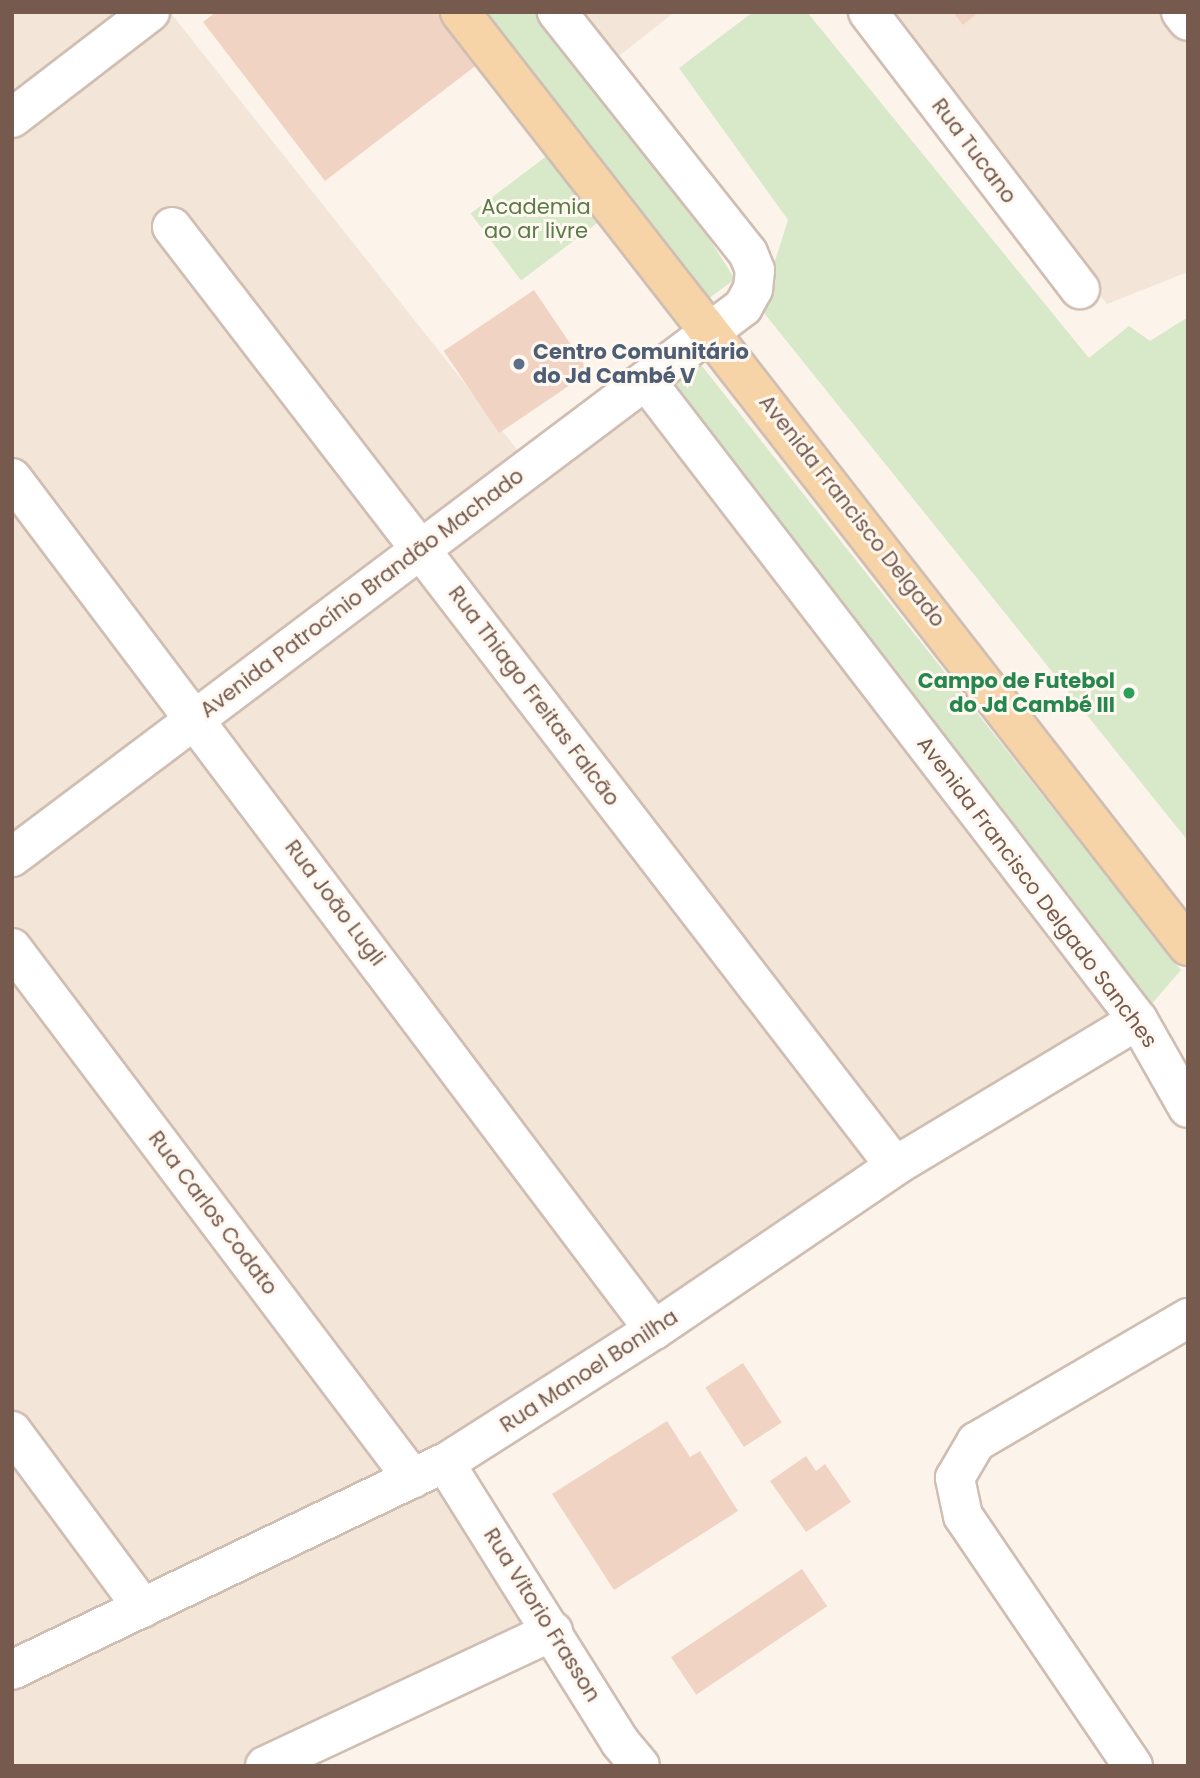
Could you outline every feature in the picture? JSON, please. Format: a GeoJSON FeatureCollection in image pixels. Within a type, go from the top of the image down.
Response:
{"type":"FeatureCollection","features":[{"type":"Feature","properties":{"kind":"main road","name":"Avenida Francisco Delgado"},"geometry":{"type":"LineString","coordinates":[[460,12],[713,331],[1188,946]]}},
{"type":"Feature","properties":{"kind":"street"},"geometry":{"type":"LineString","coordinates":[[12,118],[150,12]]}},
{"type":"Feature","properties":{"kind":"street","name":"Avenida Patrocínio Brandão Machado"},"geometry":{"type":"LineString","coordinates":[[12,857],[420,547],[647,382],[743,307],[753,289],[755,271],[748,253],[557,12]]}},
{"type":"Feature","properties":{"kind":"street","name":"Rua Tucano"},"geometry":{"type":"LineString","coordinates":[[869,12],[1080,289]]}},
{"type":"Feature","properties":{"kind":"street"},"geometry":{"type":"LineString","coordinates":[[1181,12],[1188,21]]}},
{"type":"Feature","properties":{"kind":"street","name":"Rua Thiago Freitas Falcão"},"geometry":{"type":"LineString","coordinates":[[172,228],[895,1166]]}},
{"type":"Feature","properties":{"kind":"street","name":"Avenida Francisco Delgado Sanches"},"geometry":{"type":"LineString","coordinates":[[647,382],[1138,1020],[1188,1108]]}},
{"type":"Feature","properties":{"kind":"street","name":"Rua João Lugli"},"geometry":{"type":"LineString","coordinates":[[12,478],[197,717],[654,1330]]}},
{"type":"Feature","properties":{"kind":"street","name":"Rua Carlos Codato"},"geometry":{"type":"LineString","coordinates":[[12,948],[429,1471]]}},
{"type":"Feature","properties":{"kind":"street","name":"Rua Manoel Bonilha"},"geometry":{"type":"LineString","coordinates":[[12,1670],[429,1471],[654,1330],[895,1166],[1138,1020]]}},
{"type":"Feature","properties":{"kind":"street"},"geometry":{"type":"LineString","coordinates":[[1133,1766],[963,1516],[955,1478],[975,1442],[1188,1318]]}},
{"type":"Feature","properties":{"kind":"street"},"geometry":{"type":"LineString","coordinates":[[12,1431],[144,1608]]}},
{"type":"Feature","properties":{"kind":"street","name":"Rua Vitorio Frasson"},"geometry":{"type":"LineString","coordinates":[[429,1471],[553,1630],[620,1742],[640,1766]]}},
{"type":"Feature","properties":{"kind":"street"},"geometry":{"type":"LineString","coordinates":[[265,1766],[312,1756],[553,1630]]}},
{"type":"Feature","properties":{"kind":"shaded area"},"geometry":{"type":"Polygon","coordinates":[[[12,12],[170,12],[531,467],[646,386],[1137,1024],[445,1463],[553,1631],[307,1750],[320,1766],[12,1766],[12,12]]]}},
{"type":"Feature","properties":{"kind":"shaded area"},"geometry":{"type":"Polygon","coordinates":[[[557,12],[675,12],[601,70],[557,12]]]}},
{"type":"Feature","properties":{"kind":"shaded area"},"geometry":{"type":"Polygon","coordinates":[[[876,12],[1167,12],[1188,39],[1188,272],[1107,304],[876,12]]]}},
{"type":"Feature","properties":{"kind":"green space"},"geometry":{"type":"Polygon","coordinates":[[[481,12],[557,12],[601,70],[735,279],[704,302],[481,12]]]}},
{"type":"Feature","properties":{"kind":"green space"},"geometry":{"type":"Polygon","coordinates":[[[753,12],[807,12],[1089,358],[1129,326],[1150,341],[1188,317],[1188,841],[760,308],[788,220],[679,68],[753,12]]]}},
{"type":"Feature","properties":{"kind":"green space","name":"Academia ao ar livre"},"geometry":{"type":"Polygon","coordinates":[[[548,155],[599,222],[521,280],[471,213],[548,155]]]}},
{"type":"Feature","properties":{"kind":"green space"},"geometry":{"type":"Polygon","coordinates":[[[690,351],[1181,970],[1138,1020],[650,382],[690,351]]]}},
{"type":"Feature","properties":{"kind":"building"},"geometry":{"type":"Polygon","coordinates":[[[216,12],[438,12],[478,64],[325,181],[203,22],[216,12]]]}},
{"type":"Feature","properties":{"kind":"building"},"geometry":{"type":"Polygon","coordinates":[[[953,12],[979,12],[963,25],[953,12]]]}},
{"type":"Feature","properties":{"kind":"building","name":"Centro Comunitário do Jd Cambé V"},"geometry":{"type":"Polygon","coordinates":[[[534,290],[589,372],[499,433],[444,351],[534,290]]]}},
{"type":"Feature","properties":{"kind":"building"},"geometry":{"type":"Polygon","coordinates":[[[743,1363],[782,1423],[744,1447],[705,1388],[743,1363]]]}},
{"type":"Feature","properties":{"kind":"building"},"geometry":{"type":"Polygon","coordinates":[[[667,1421],[690,1457],[700,1451],[738,1511],[614,1590],[552,1494],[667,1421]]]}},
{"type":"Feature","properties":{"kind":"building"},"geometry":{"type":"Polygon","coordinates":[[[806,1456],[816,1471],[825,1464],[851,1502],[806,1532],[770,1481],[806,1456]]]}},
{"type":"Feature","properties":{"kind":"building"},"geometry":{"type":"Polygon","coordinates":[[[802,1569],[827,1606],[696,1695],[671,1657],[802,1569]]]}},
{"type":"Feature","properties":{"kind":"place","name":"Centro Comunitário do Jd Cambé V"},"geometry":{"type":"Point","coordinates":[519,364]}},
{"type":"Feature","properties":{"kind":"place","name":"Campo de Futebol do Jd Cambé III"},"geometry":{"type":"Point","coordinates":[1129,693]}}]}
